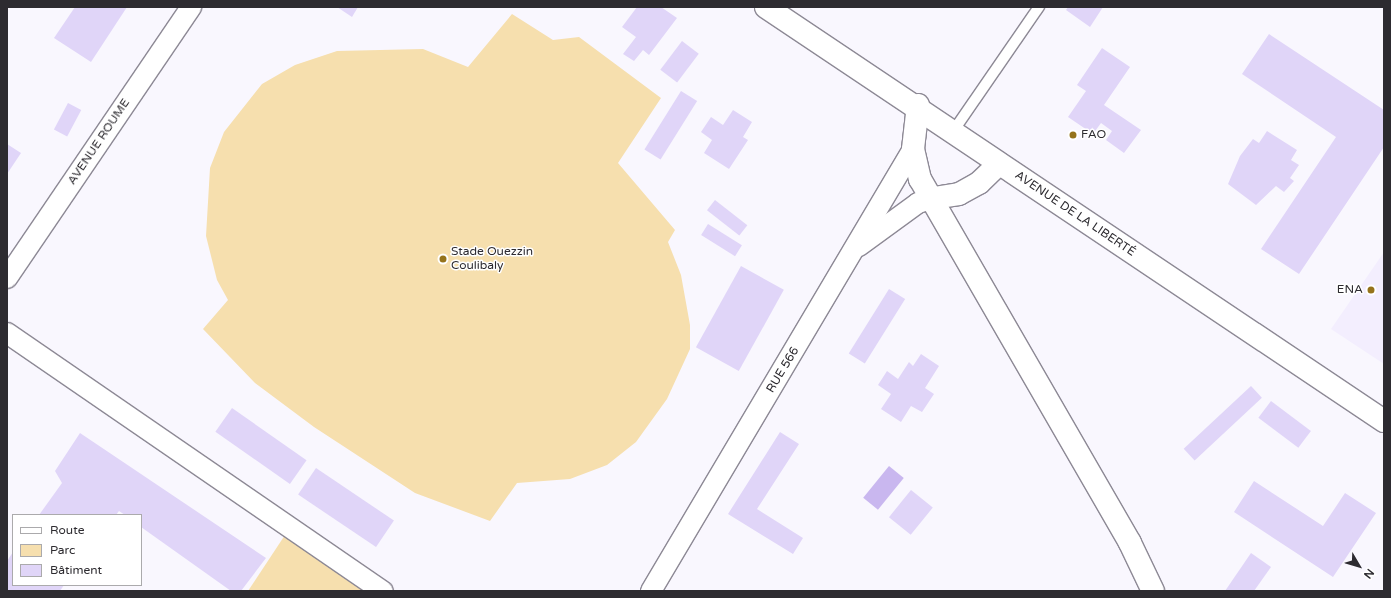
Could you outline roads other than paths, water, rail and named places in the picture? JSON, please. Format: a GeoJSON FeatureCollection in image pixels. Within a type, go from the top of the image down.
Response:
{"type":"FeatureCollection","features":[{"type":"Feature","properties":{"kind":"main road","name":"AVENUE DE LA LIBERTÉ"},"geometry":{"type":"LineString","coordinates":[[766,7],[954,130],[999,164],[1384,421]]}},
{"type":"Feature","properties":{"kind":"main road"},"geometry":{"type":"LineString","coordinates":[[918,106],[913,149],[920,179],[934,198],[1130,543],[1153,591]]}},
{"type":"Feature","properties":{"kind":"main road"},"geometry":{"type":"LineString","coordinates":[[934,198],[959,194],[979,184],[999,164]]}},
{"type":"Feature","properties":{"kind":"street","name":"AVENUE ROUME"},"geometry":{"type":"LineString","coordinates":[[7,278],[191,7]]}},
{"type":"Feature","properties":{"kind":"street","name":"RUE 566"},"geometry":{"type":"LineString","coordinates":[[651,591],[858,247],[874,209],[913,149]]}},
{"type":"Feature","properties":{"kind":"street"},"geometry":{"type":"LineString","coordinates":[[858,247],[918,203],[934,198]]}},
{"type":"Feature","properties":{"kind":"street"},"geometry":{"type":"LineString","coordinates":[[7,333],[383,591]]}},
{"type":"Feature","properties":{"kind":"lane"},"geometry":{"type":"LineString","coordinates":[[954,130],[1039,7]]}},
{"type":"Feature","properties":{"kind":"place","name":"FAO"},"geometry":{"type":"Point","coordinates":[1073,135]}},
{"type":"Feature","properties":{"kind":"place","name":"Stade Ouezzin Coulibaly"},"geometry":{"type":"Point","coordinates":[443,259]}},
{"type":"Feature","properties":{"kind":"place","name":"ENA"},"geometry":{"type":"Point","coordinates":[1371,290]}}]}
